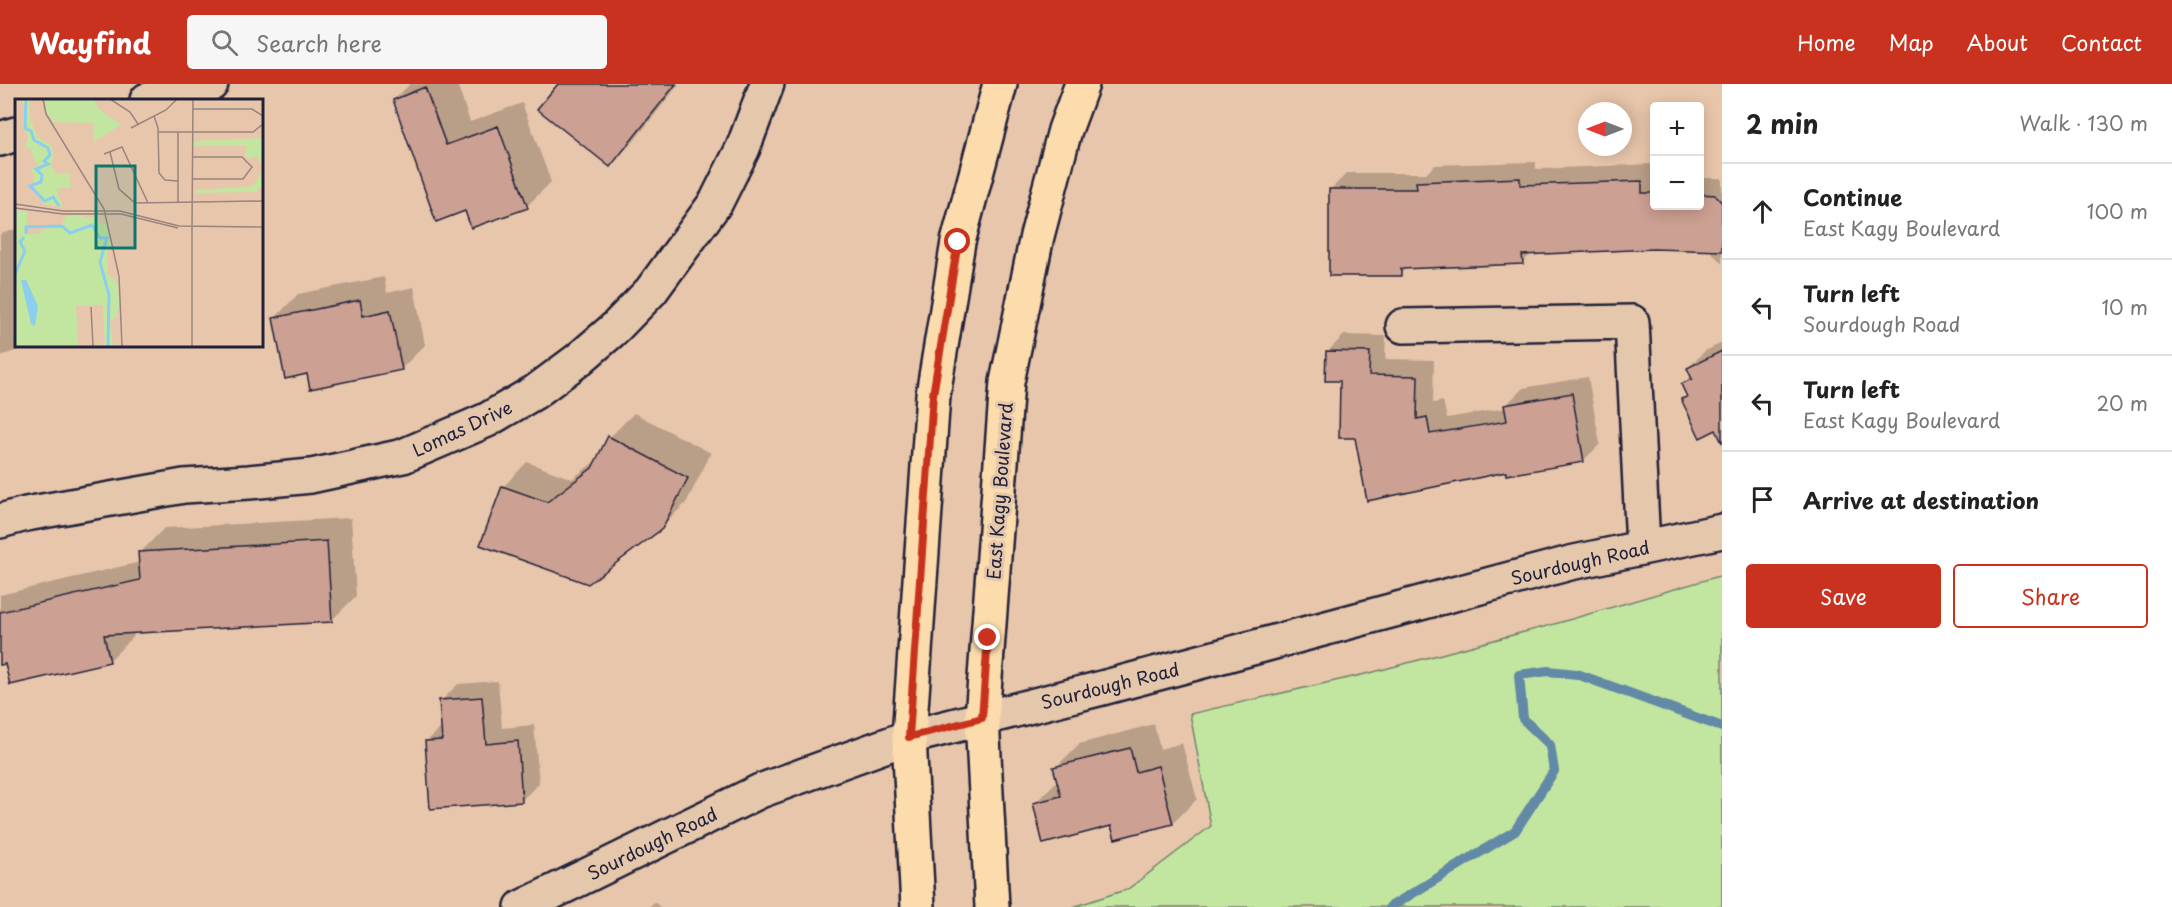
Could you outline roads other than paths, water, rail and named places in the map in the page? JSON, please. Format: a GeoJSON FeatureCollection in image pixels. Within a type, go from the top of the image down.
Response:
{"type":"FeatureCollection","features":[{"type":"Feature","properties":{"kind":"main road"},"geometry":{"type":"LineString","coordinates":[[918,907],[909,737],[933,395],[958,242],[1000,84]]}},
{"type":"Feature","properties":{"kind":"main road","name":"East Kagy Boulevard"},"geometry":{"type":"LineString","coordinates":[[992,907],[982,718],[1007,382],[1037,236],[1065,130],[1082,84]]}},
{"type":"Feature","properties":{"kind":"street"},"geometry":{"type":"LineString","coordinates":[[151,99],[211,84]]}},
{"type":"Feature","properties":{"kind":"street","name":"Lomas Drive"},"geometry":{"type":"LineString","coordinates":[[0,521],[26,514],[184,486],[322,474],[403,456],[487,420],[535,392],[578,360],[614,329],[651,291],[716,202],[743,148],[767,84]]}},
{"type":"Feature","properties":{"kind":"street"},"geometry":{"type":"LineString","coordinates":[[0,139],[15,134]]}},
{"type":"Feature","properties":{"kind":"street"},"geometry":{"type":"LineString","coordinates":[[1403,326],[1632,322],[1643,547]]}},
{"type":"Feature","properties":{"kind":"street","name":"Sourdough Road"},"geometry":{"type":"LineString","coordinates":[[522,907],[760,791],[909,737],[1570,563],[1722,531]]}},
{"type":"Feature","properties":{"kind":"waterway"},"geometry":{"type":"LineString","coordinates":[[1390,907],[1515,831],[1554,771],[1550,745],[1523,719],[1519,675],[1548,671],[1577,674],[1722,727]]}}]}
